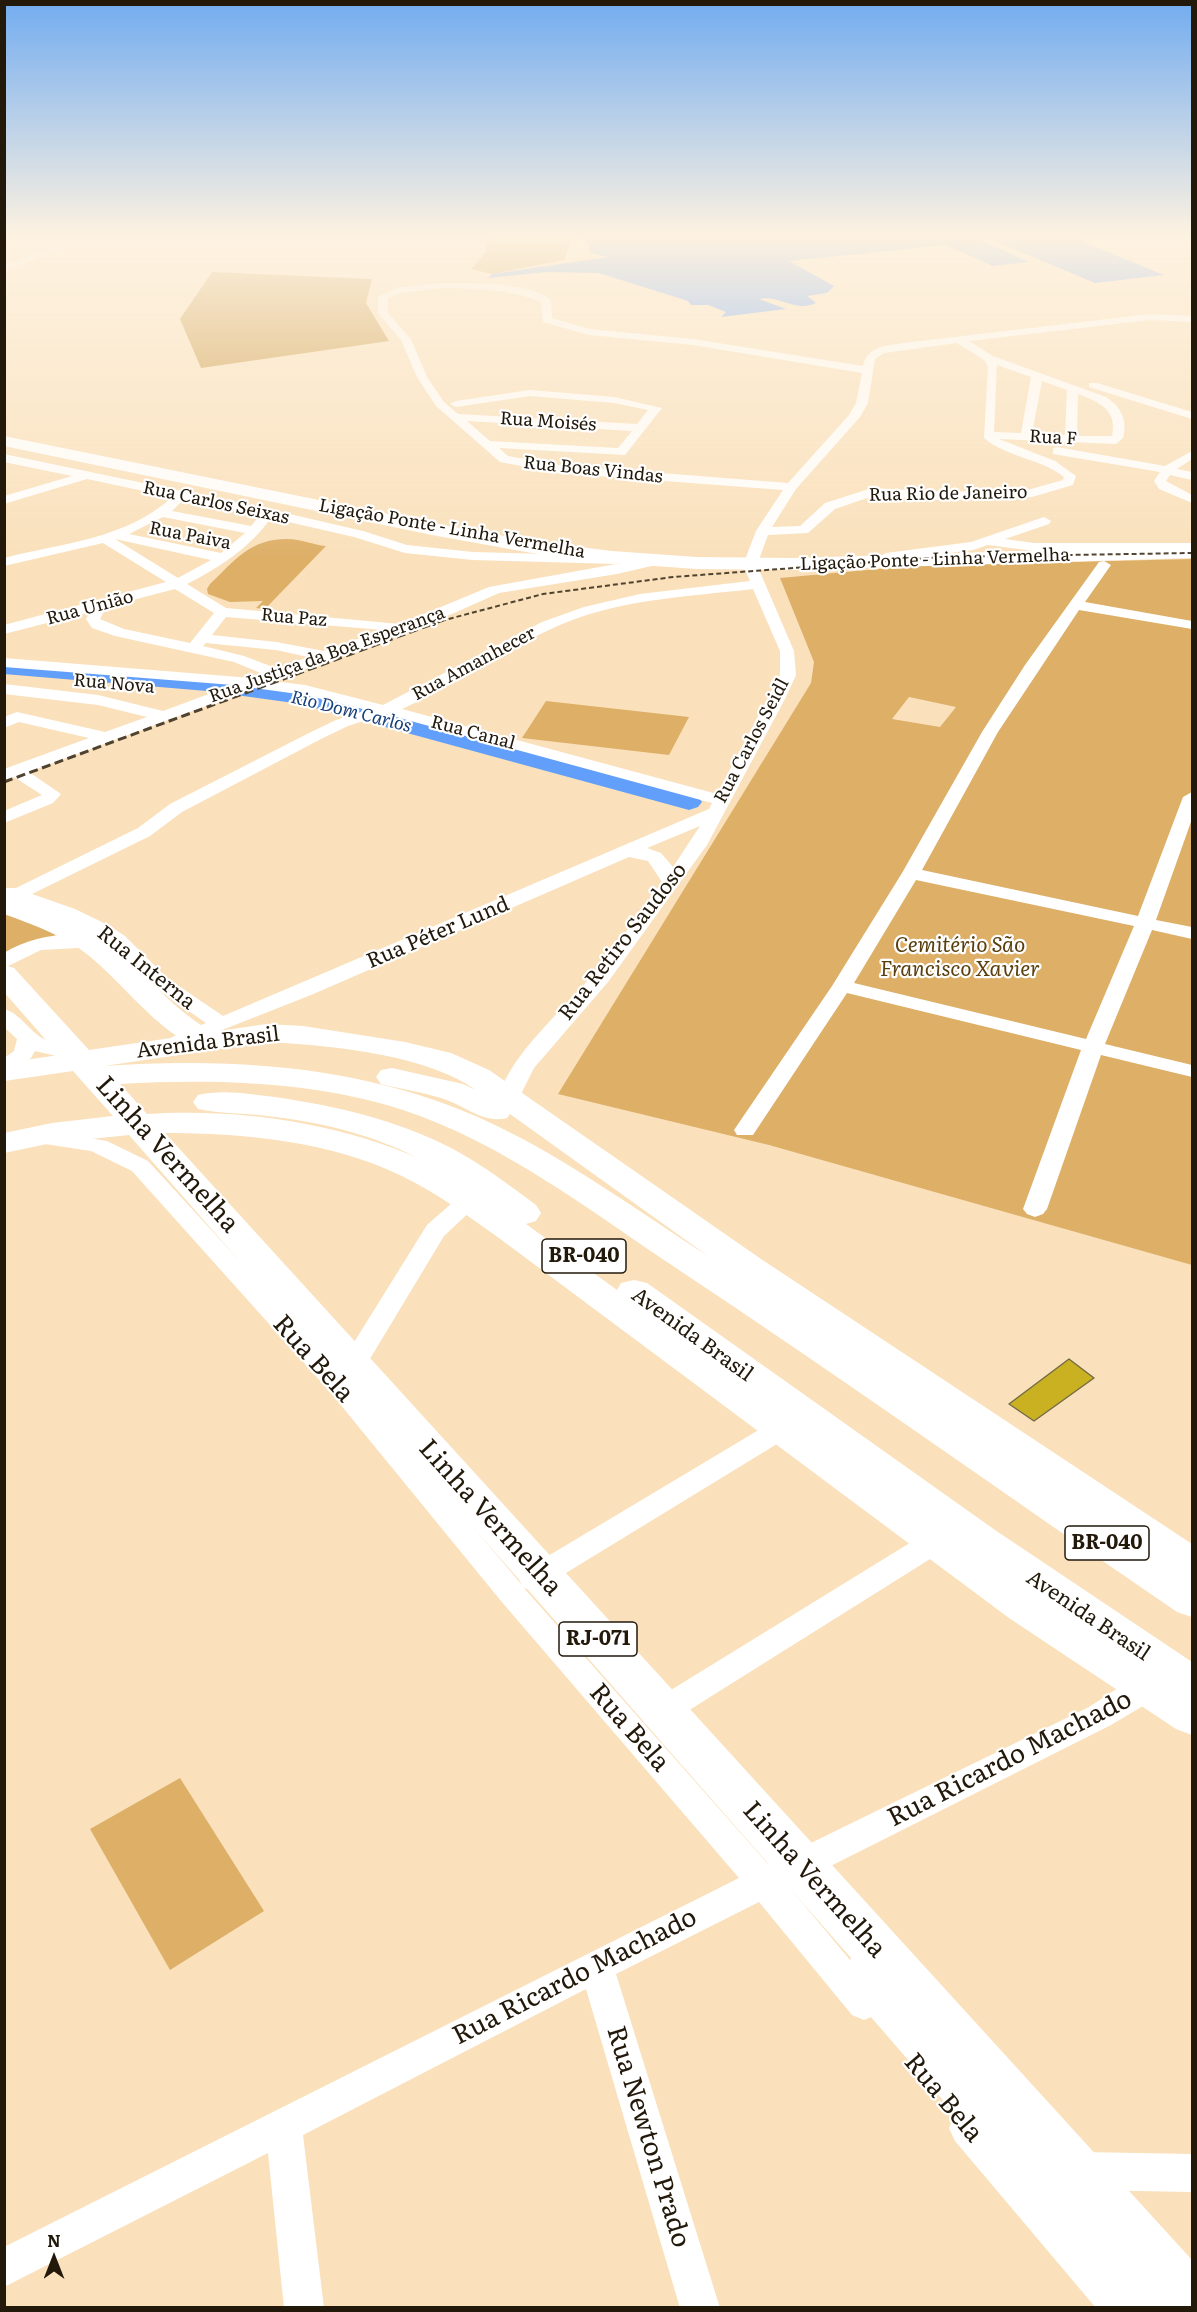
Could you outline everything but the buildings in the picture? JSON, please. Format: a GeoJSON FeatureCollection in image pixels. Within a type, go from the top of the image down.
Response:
{"type":"FeatureCollection","features":[{"type":"Feature","properties":{"kind":"highway","name":"Ligação Ponte - Linha Vermelha"},"geometry":{"type":"LineString","coordinates":[[4,441],[432,529],[522,545],[612,557],[697,563],[784,564],[1192,552]]}},
{"type":"Feature","properties":{"kind":"highway"},"geometry":{"type":"LineString","coordinates":[[7,897],[82,938],[104,955],[176,1024],[211,1043],[255,1055],[405,1079],[467,1096],[534,1134],[669,1229],[750,1299]]}},
{"type":"Feature","properties":{"kind":"highway","name":"Linha Vermelha"},"geometry":{"type":"LineString","coordinates":[[4,974],[1192,2303]]}},
{"type":"Feature","properties":{"kind":"highway","name":"Linha Vermelha"},"geometry":{"type":"LineString","coordinates":[[4,992],[1162,2307]]}},
{"type":"Feature","properties":{"kind":"highway","name":"Avenida Brasil"},"geometry":{"type":"LineString","coordinates":[[4,1070],[266,1033],[303,1035],[427,1056],[458,1067],[509,1097],[748,1267],[1192,1564]]}},
{"type":"Feature","properties":{"kind":"highway","name":"Avenida Brasil"},"geometry":{"type":"LineString","coordinates":[[4,1090],[109,1075],[189,1071],[250,1073],[319,1081],[414,1103],[474,1126],[531,1156],[750,1299],[1192,1600]]}},
{"type":"Feature","properties":{"kind":"highway","name":"Avenida Brasil"},"geometry":{"type":"LineString","coordinates":[[10,1134],[111,1104],[222,1102],[292,1109],[336,1118],[412,1142],[469,1173],[957,1527],[1087,1618],[1174,1696]]}},
{"type":"Feature","properties":{"kind":"highway","name":"Avenida Brasil"},"geometry":{"type":"LineString","coordinates":[[10,1134],[130,1124],[202,1124],[275,1131],[340,1144],[399,1162],[468,1201],[1024,1606],[1174,1696]]}},
{"type":"Feature","properties":{"kind":"street","name":"Rua Boas Vindas"},"geometry":{"type":"LineString","coordinates":[[408,344],[422,377],[440,404],[504,459],[536,467],[791,487]]}},
{"type":"Feature","properties":{"kind":"street","name":"Rua Boas Vindas"},"geometry":{"type":"LineString","coordinates":[[704,344],[867,370]]}},
{"type":"Feature","properties":{"kind":"street"},"geometry":{"type":"LineString","coordinates":[[750,565],[763,531],[791,487],[854,417],[862,403],[870,358],[881,350],[924,344]]}},
{"type":"Feature","properties":{"kind":"street"},"geometry":{"type":"LineString","coordinates":[[966,344],[991,359],[1073,389],[1071,439]]}},
{"type":"Feature","properties":{"kind":"street"},"geometry":{"type":"LineString","coordinates":[[991,359],[1022,364],[1192,416]]}},
{"type":"Feature","properties":{"kind":"street"},"geometry":{"type":"LineString","coordinates":[[991,359],[994,374],[988,434],[995,442],[1011,448],[1059,452],[1168,469],[1192,476]]}},
{"type":"Feature","properties":{"kind":"street"},"geometry":{"type":"LineString","coordinates":[[1026,436],[1037,376]]}},
{"type":"Feature","properties":{"kind":"street","name":"Rua F"},"geometry":{"type":"LineString","coordinates":[[988,434],[1112,441],[1117,438],[1119,424],[1115,410],[1105,401],[1073,389]]}},
{"type":"Feature","properties":{"kind":"street"},"geometry":{"type":"LineString","coordinates":[[456,404],[516,394],[543,394],[653,406],[654,414]]}},
{"type":"Feature","properties":{"kind":"street"},"geometry":{"type":"LineString","coordinates":[[440,404],[517,407]]}},
{"type":"Feature","properties":{"kind":"street"},"geometry":{"type":"LineString","coordinates":[[595,412],[654,414]]}},
{"type":"Feature","properties":{"kind":"street"},"geometry":{"type":"LineString","coordinates":[[485,444],[612,452],[625,450],[654,414]]}},
{"type":"Feature","properties":{"kind":"street","name":"Rua Moisés"},"geometry":{"type":"LineString","coordinates":[[456,417],[641,428]]}},
{"type":"Feature","properties":{"kind":"street","name":"Rua Rio de Janeiro"},"geometry":{"type":"LineString","coordinates":[[763,531],[803,530],[830,506],[872,492],[945,496],[1032,493],[1065,485],[1071,480],[1070,476],[1060,468],[1011,448]]}},
{"type":"Feature","properties":{"kind":"street"},"geometry":{"type":"LineString","coordinates":[[1192,454],[1168,469],[1161,479],[1161,484],[1192,499]]}},
{"type":"Feature","properties":{"kind":"street","name":"Rua Carlos Seixas"},"geometry":{"type":"LineString","coordinates":[[4,458],[268,513],[421,551],[473,556],[750,565],[907,555],[958,549],[988,541]]}},
{"type":"Feature","properties":{"kind":"street"},"geometry":{"type":"LineString","coordinates":[[6,498],[86,476]]}},
{"type":"Feature","properties":{"kind":"street"},"geometry":{"type":"LineString","coordinates":[[4,562],[109,536],[139,526],[163,513],[181,495]]}},
{"type":"Feature","properties":{"kind":"street"},"geometry":{"type":"LineString","coordinates":[[163,513],[256,531]]}},
{"type":"Feature","properties":{"kind":"street","name":"Rua União"},"geometry":{"type":"LineString","coordinates":[[4,630],[176,584],[240,546],[256,531],[268,513]]}},
{"type":"Feature","properties":{"kind":"street"},"geometry":{"type":"LineString","coordinates":[[988,541],[1014,529],[1044,521]]}},
{"type":"Feature","properties":{"kind":"street","name":"Rua Paiva"},"geometry":{"type":"LineString","coordinates":[[139,526],[162,530]]}},
{"type":"Feature","properties":{"kind":"street"},"geometry":{"type":"LineString","coordinates":[[109,536],[223,558]]}},
{"type":"Feature","properties":{"kind":"street"},"geometry":{"type":"LineString","coordinates":[[109,536],[176,584],[222,612],[198,643]]}},
{"type":"Feature","properties":{"kind":"street","name":"Rua Paiva"},"geometry":{"type":"LineString","coordinates":[[218,541],[240,546]]}},
{"type":"Feature","properties":{"kind":"street"},"geometry":{"type":"LineString","coordinates":[[988,541],[1034,547],[1192,546]]}},
{"type":"Feature","properties":{"kind":"street","name":"Rua Justiça da Boa Esperança"},"geometry":{"type":"LineString","coordinates":[[10,773],[326,656],[499,588],[619,570],[655,561]]}},
{"type":"Feature","properties":{"kind":"street","name":"Rua Carlos Seidl"},"geometry":{"type":"LineString","coordinates":[[718,807],[788,675],[787,651],[750,565]]}},
{"type":"Feature","properties":{"kind":"street"},"geometry":{"type":"LineString","coordinates":[[745,1130],[842,986],[911,873],[990,732],[1033,665],[1104,566]]}},
{"type":"Feature","properties":{"kind":"street","name":"Rua Amanhecer"},"geometry":{"type":"LineString","coordinates":[[7,897],[144,832],[176,808],[315,736],[412,698],[547,625],[567,617],[640,598],[758,584]]}},
{"type":"Feature","properties":{"kind":"street"},"geometry":{"type":"LineString","coordinates":[[100,605],[93,621],[97,625],[139,637],[198,643],[276,646],[326,656]]}},
{"type":"Feature","properties":{"kind":"street"},"geometry":{"type":"LineString","coordinates":[[1076,605],[1192,625]]}},
{"type":"Feature","properties":{"kind":"street","name":"Rua Paz"},"geometry":{"type":"LineString","coordinates":[[222,612],[402,626]]}},
{"type":"Feature","properties":{"kind":"street"},"geometry":{"type":"LineString","coordinates":[[276,646],[300,618]]}},
{"type":"Feature","properties":{"kind":"street"},"geometry":{"type":"LineString","coordinates":[[198,643],[278,674]]}},
{"type":"Feature","properties":{"kind":"street","name":"Rua Canal"},"geometry":{"type":"LineString","coordinates":[[4,662],[238,688],[305,690],[372,714],[468,730],[718,807]]}},
{"type":"Feature","properties":{"kind":"street","name":"Rua Nova"},"geometry":{"type":"LineString","coordinates":[[4,674],[238,688]]}},
{"type":"Feature","properties":{"kind":"street"},"geometry":{"type":"LineString","coordinates":[[4,689],[98,700],[164,716]]}},
{"type":"Feature","properties":{"kind":"street"},"geometry":{"type":"LineString","coordinates":[[13,714],[52,694]]}},
{"type":"Feature","properties":{"kind":"street"},"geometry":{"type":"LineString","coordinates":[[13,714],[105,737]]}},
{"type":"Feature","properties":{"kind":"street"},"geometry":{"type":"LineString","coordinates":[[4,818],[47,799],[52,794],[10,773]]}},
{"type":"Feature","properties":{"kind":"street"},"geometry":{"type":"LineString","coordinates":[[1035,1209],[1093,1047],[1145,923],[1192,797]]}},
{"type":"Feature","properties":{"kind":"street","name":"Rua Péter Lund"},"geometry":{"type":"LineString","coordinates":[[160,1048],[315,986],[718,807]]}},
{"type":"Feature","properties":{"kind":"street","name":"Rua Retiro Saudoso"},"geometry":{"type":"LineString","coordinates":[[509,1097],[513,1084],[525,1065],[601,978],[672,882],[698,845],[718,807]]}},
{"type":"Feature","properties":{"kind":"street"},"geometry":{"type":"LineString","coordinates":[[623,851],[655,855],[663,863],[672,882]]}},
{"type":"Feature","properties":{"kind":"street"},"geometry":{"type":"LineString","coordinates":[[911,873],[1192,933]]}},
{"type":"Feature","properties":{"kind":"street"},"geometry":{"type":"LineString","coordinates":[[7,897],[109,941],[131,968],[184,1020],[212,1026]]}},
{"type":"Feature","properties":{"kind":"street"},"geometry":{"type":"LineString","coordinates":[[4,962],[14,954],[34,945],[57,941],[109,941]]}},
{"type":"Feature","properties":{"kind":"street"},"geometry":{"type":"LineString","coordinates":[[842,986],[1192,1071]]}},
{"type":"Feature","properties":{"kind":"street"},"geometry":{"type":"LineString","coordinates":[[4,1015],[27,1039],[52,1051],[90,1058]]}},
{"type":"Feature","properties":{"kind":"street"},"geometry":{"type":"LineString","coordinates":[[4,1070],[24,1054],[27,1039]]}},
{"type":"Feature","properties":{"kind":"street","name":"Rua Bela"},"geometry":{"type":"LineString","coordinates":[[10,1134],[82,1140],[111,1148],[140,1166],[340,1386],[511,1593],[764,1882],[1001,2168],[1122,2307]]}},
{"type":"Feature","properties":{"kind":"street"},"geometry":{"type":"LineString","coordinates":[[340,1386],[435,1231],[468,1201]]}},
{"type":"Feature","properties":{"kind":"street"},"geometry":{"type":"LineString","coordinates":[[511,1593],[781,1429]]}},
{"type":"Feature","properties":{"kind":"street"},"geometry":{"type":"LineString","coordinates":[[632,1730],[936,1541]]}},
{"type":"Feature","properties":{"kind":"street","name":"Rua Ricardo Machado"},"geometry":{"type":"LineString","coordinates":[[4,2268],[596,1966],[1100,1716],[1174,1696]]}},
{"type":"Feature","properties":{"kind":"street","name":"Rua Newton Prado"},"geometry":{"type":"LineString","coordinates":[[596,1966],[700,2307]]}},
{"type":"Feature","properties":{"kind":"street"},"geometry":{"type":"LineString","coordinates":[[283,2125],[304,2307]]}},
{"type":"Feature","properties":{"kind":"street"},"geometry":{"type":"LineString","coordinates":[[1001,2168],[1192,2173]]}},
{"type":"Feature","properties":{"kind":"green space"},"geometry":{"type":"Polygon","coordinates":[[[287,539],[326,546],[265,609],[256,608],[263,601],[230,602],[208,594],[207,589],[210,584],[244,552],[263,543],[287,539]]]}},
{"type":"Feature","properties":{"kind":"green space","name":"Cemitério São Francisco Xavier"},"geometry":{"type":"Polygon","coordinates":[[[1192,559],[1192,1265],[769,1145],[558,1094],[811,683],[814,662],[780,578],[911,566],[1192,559]],[[909,697],[892,719],[940,727],[956,707],[909,697]]]}},
{"type":"Feature","properties":{"kind":"green space"},"geometry":{"type":"Polygon","coordinates":[[[546,701],[689,717],[669,755],[522,738],[546,701]]]}},
{"type":"Feature","properties":{"kind":"green space"},"geometry":{"type":"Polygon","coordinates":[[[5,913],[59,934],[5,952],[5,913]]]}},
{"type":"Feature","properties":{"kind":"green space"},"geometry":{"type":"Polygon","coordinates":[[[180,1778],[264,1911],[170,1970],[90,1829],[180,1778]]]}},
{"type":"Feature","properties":{"kind":"shaded area"},"geometry":{"type":"Polygon","coordinates":[[[191,344],[369,344],[201,368],[191,344]]]}},
{"type":"Feature","properties":{"kind":"waterway","name":"Rio Dom Carlos"},"geometry":{"type":"LineString","coordinates":[[4,667],[207,684],[302,697],[689,802]]}},
{"type":"Feature","properties":{"kind":"railway"},"geometry":{"type":"LineString","coordinates":[[441,621],[543,594],[673,577],[941,557],[1192,553]]}},
{"type":"Feature","properties":{"kind":"railway"},"geometry":{"type":"LineString","coordinates":[[4,782],[446,619]]}}]}
